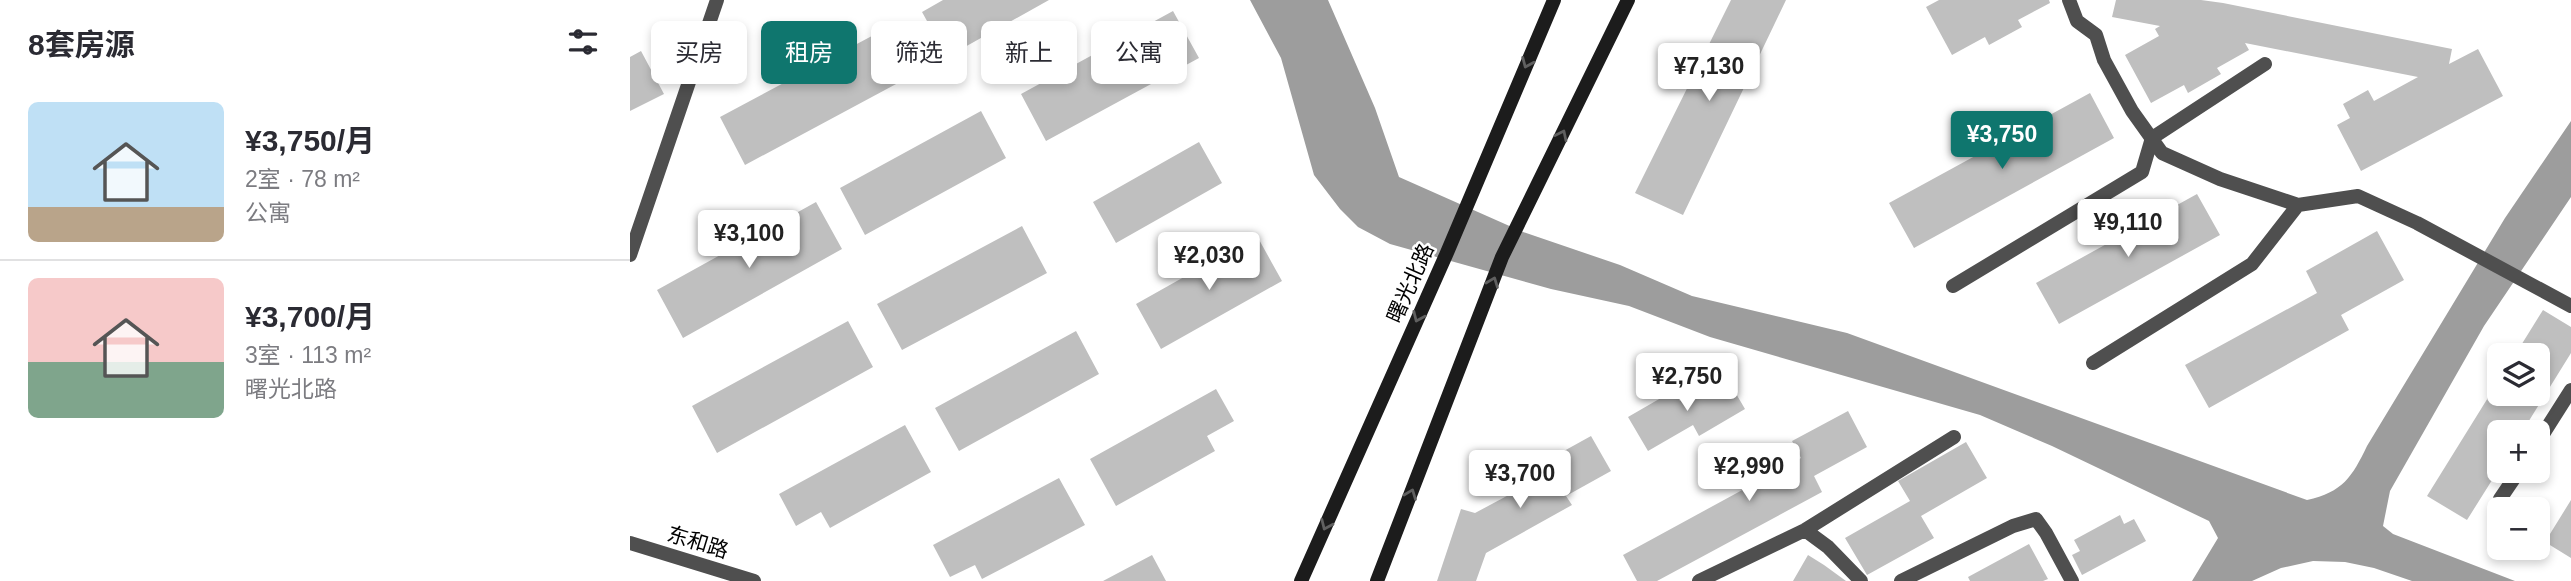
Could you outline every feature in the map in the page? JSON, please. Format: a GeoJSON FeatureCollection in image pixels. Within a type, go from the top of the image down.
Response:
{"type":"FeatureCollection","features":[{"type":"Feature","properties":{"kind":"main road","name":"曙光北路"},"geometry":{"type":"LineString","coordinates":[[1301,581],[1446,255],[1554,0]]}},
{"type":"Feature","properties":{"kind":"main road"},"geometry":{"type":"LineString","coordinates":[[1377,581],[1502,257],[1628,0]]}},
{"type":"Feature","properties":{"kind":"street"},"geometry":{"type":"LineString","coordinates":[[630,255],[717,0]]}},
{"type":"Feature","properties":{"kind":"street"},"geometry":{"type":"LineString","coordinates":[[2069,0],[2077,21],[2096,35],[2104,60],[2132,111],[2162,153],[2220,179],[2298,205],[2358,196],[2417,223],[2571,306]]}},
{"type":"Feature","properties":{"kind":"street"},"geometry":{"type":"LineString","coordinates":[[1953,286],[2142,172],[2152,138],[2264,64]]}},
{"type":"Feature","properties":{"kind":"street"},"geometry":{"type":"LineString","coordinates":[[2093,363],[2252,264],[2298,205]]}},
{"type":"Feature","properties":{"kind":"street"},"geometry":{"type":"LineString","coordinates":[[2550,423],[2571,390]]}},
{"type":"Feature","properties":{"kind":"street"},"geometry":{"type":"LineString","coordinates":[[1699,581],[1805,530],[1954,437]]}},
{"type":"Feature","properties":{"kind":"street"},"geometry":{"type":"LineString","coordinates":[[1901,581],[2013,526],[2036,519],[2072,581]]}},
{"type":"Feature","properties":{"kind":"street"},"geometry":{"type":"LineString","coordinates":[[1805,530],[1828,547],[1861,581]]}},
{"type":"Feature","properties":{"kind":"street","name":"东和路"},"geometry":{"type":"LineString","coordinates":[[630,543],[754,581]]}},
{"type":"Feature","properties":{"kind":"shaded area"},"geometry":{"type":"Polygon","coordinates":[[[1250,0],[1328,0],[1375,108],[1399,177],[1523,232],[1620,265],[1692,296],[1847,333],[2307,500],[2338,488],[2351,475],[2505,218],[2571,121],[2571,197],[2484,326],[2390,491],[2383,526],[2393,534],[2515,581],[2412,581],[2374,568],[2345,562],[2313,561],[2281,568],[2252,581],[2192,581],[2218,538],[2209,521],[2052,446],[1980,415],[1710,337],[1629,306],[1551,289],[1390,244],[1358,227],[1340,209],[1314,175],[1281,58],[1250,0]]]}},
{"type":"Feature","properties":{"kind":"building"},"geometry":{"type":"Polygon","coordinates":[[[943,0],[1049,0],[1011,21],[981,21],[981,38],[967,46],[967,21],[927,21],[922,12],[943,0]]]}},
{"type":"Feature","properties":{"kind":"building"},"geometry":{"type":"Polygon","coordinates":[[[1731,0],[1786,0],[1683,215],[1635,193],[1731,0]]]}},
{"type":"Feature","properties":{"kind":"building"},"geometry":{"type":"Polygon","coordinates":[[[1939,0],[2049,0],[2050,3],[2018,20],[2022,27],[1989,45],[1985,37],[1952,55],[1926,7],[1939,0]]]}},
{"type":"Feature","properties":{"kind":"building"},"geometry":{"type":"Polygon","coordinates":[[[2116,0],[2201,0],[2223,3],[2452,49],[2449,64],[2478,49],[2503,96],[2361,171],[2337,125],[2350,118],[2343,104],[2368,90],[2374,101],[2418,77],[2245,43],[2249,50],[2217,68],[2221,74],[2188,93],[2184,85],[2151,103],[2125,55],[2159,36],[2155,29],[2160,26],[2112,17],[2116,0]]]}},
{"type":"Feature","properties":{"kind":"building"},"geometry":{"type":"Polygon","coordinates":[[[1173,11],[1179,21],[1155,21],[1173,11]]]}},
{"type":"Feature","properties":{"kind":"building"},"geometry":{"type":"Polygon","coordinates":[[[871,36],[871,84],[896,84],[745,165],[720,117],[782,84],[857,84],[857,44],[871,36]]]}},
{"type":"Feature","properties":{"kind":"building"},"geometry":{"type":"Polygon","coordinates":[[[1187,36],[1199,58],[1187,65],[1187,36]]]}},
{"type":"Feature","properties":{"kind":"building"},"geometry":{"type":"Polygon","coordinates":[[[641,51],[651,70],[651,84],[659,84],[664,94],[630,111],[630,57],[641,51]]]}},
{"type":"Feature","properties":{"kind":"building"},"geometry":{"type":"Polygon","coordinates":[[[1091,56],[1091,84],[1151,84],[1046,141],[1021,94],[1039,84],[1077,84],[1077,63],[1091,56]]]}},
{"type":"Feature","properties":{"kind":"building"},"geometry":{"type":"Polygon","coordinates":[[[2090,93],[2114,138],[1914,248],[1889,203],[2090,93]]]}},
{"type":"Feature","properties":{"kind":"building"},"geometry":{"type":"Polygon","coordinates":[[[981,111],[1006,158],[865,235],[840,188],[981,111]]]}},
{"type":"Feature","properties":{"kind":"building"},"geometry":{"type":"Polygon","coordinates":[[[1199,142],[1222,183],[1116,243],[1093,202],[1199,142]]]}},
{"type":"Feature","properties":{"kind":"building"},"geometry":{"type":"Polygon","coordinates":[[[2197,194],[2220,235],[2059,324],[2036,283],[2197,194]]]}},
{"type":"Feature","properties":{"kind":"building"},"geometry":{"type":"Polygon","coordinates":[[[816,202],[842,249],[683,338],[657,290],[816,202]]]}},
{"type":"Feature","properties":{"kind":"building"},"geometry":{"type":"Polygon","coordinates":[[[1022,226],[1047,273],[902,350],[877,304],[1022,226]]]}},
{"type":"Feature","properties":{"kind":"building"},"geometry":{"type":"Polygon","coordinates":[[[2377,231],[2404,280],[2341,315],[2349,330],[2209,408],[2185,365],[2317,293],[2306,271],[2377,231]]]}},
{"type":"Feature","properties":{"kind":"building"},"geometry":{"type":"Polygon","coordinates":[[[1257,236],[1282,281],[1161,349],[1136,304],[1257,236]]]}},
{"type":"Feature","properties":{"kind":"building"},"geometry":{"type":"Polygon","coordinates":[[[2543,310],[2571,327],[2571,353],[2550,387],[2550,343],[2522,343],[2543,310]]]}},
{"type":"Feature","properties":{"kind":"building"},"geometry":{"type":"Polygon","coordinates":[[[848,321],[873,367],[717,453],[692,406],[848,321]]]}},
{"type":"Feature","properties":{"kind":"building"},"geometry":{"type":"Polygon","coordinates":[[[1076,331],[1099,374],[959,451],[935,408],[1076,331]]]}},
{"type":"Feature","properties":{"kind":"building"},"geometry":{"type":"Polygon","coordinates":[[[1725,375],[1745,409],[1699,436],[1693,425],[1648,451],[1628,417],[1673,391],[1680,401],[1725,375]]]}},
{"type":"Feature","properties":{"kind":"building"},"geometry":{"type":"Polygon","coordinates":[[[1216,389],[1234,421],[1207,436],[1215,451],[1116,506],[1090,459],[1216,389]]]}},
{"type":"Feature","properties":{"kind":"building"},"geometry":{"type":"Polygon","coordinates":[[[2487,399],[2487,406],[2538,406],[2529,420],[2487,420],[2487,483],[2490,483],[2467,520],[2427,496],[2487,399]]]}},
{"type":"Feature","properties":{"kind":"building"},"geometry":{"type":"Polygon","coordinates":[[[1848,411],[1867,447],[1814,476],[1822,492],[1657,581],[1637,581],[1623,555],[1801,458],[1792,441],[1848,411]]]}},
{"type":"Feature","properties":{"kind":"building"},"geometry":{"type":"Polygon","coordinates":[[[905,425],[931,472],[830,528],[821,512],[796,526],[779,494],[905,425]]]}},
{"type":"Feature","properties":{"kind":"building"},"geometry":{"type":"Polygon","coordinates":[[[1591,436],[1611,471],[1566,496],[1572,505],[1486,553],[1476,581],[1437,581],[1461,509],[1475,513],[1550,473],[1544,462],[1591,436]]]}},
{"type":"Feature","properties":{"kind":"building"},"geometry":{"type":"Polygon","coordinates":[[[1966,442],[1987,478],[1921,516],[1934,538],[1867,575],[1845,538],[1910,501],[1898,481],[1966,442]]]}},
{"type":"Feature","properties":{"kind":"building"},"geometry":{"type":"Polygon","coordinates":[[[1059,478],[1085,525],[982,579],[975,565],[950,577],[933,545],[1059,478]]]}},
{"type":"Feature","properties":{"kind":"building"},"geometry":{"type":"Polygon","coordinates":[[[2571,500],[2571,558],[2550,545],[2550,534],[2571,500]]]}},
{"type":"Feature","properties":{"kind":"building"},"geometry":{"type":"Polygon","coordinates":[[[2120,515],[2124,524],[2134,519],[2146,541],[2082,575],[2072,555],[2080,551],[2074,540],[2120,515]]]}},
{"type":"Feature","properties":{"kind":"building"},"geometry":{"type":"Polygon","coordinates":[[[2029,544],[2048,579],[1970,581],[1968,577],[2029,544]]]}},
{"type":"Feature","properties":{"kind":"building"},"geometry":{"type":"Polygon","coordinates":[[[1152,555],[1166,581],[1103,581],[1152,555]]]}},
{"type":"Feature","properties":{"kind":"building"},"geometry":{"type":"Polygon","coordinates":[[[1808,555],[1824,565],[1846,581],[1793,581],[1808,555]]]}}]}
